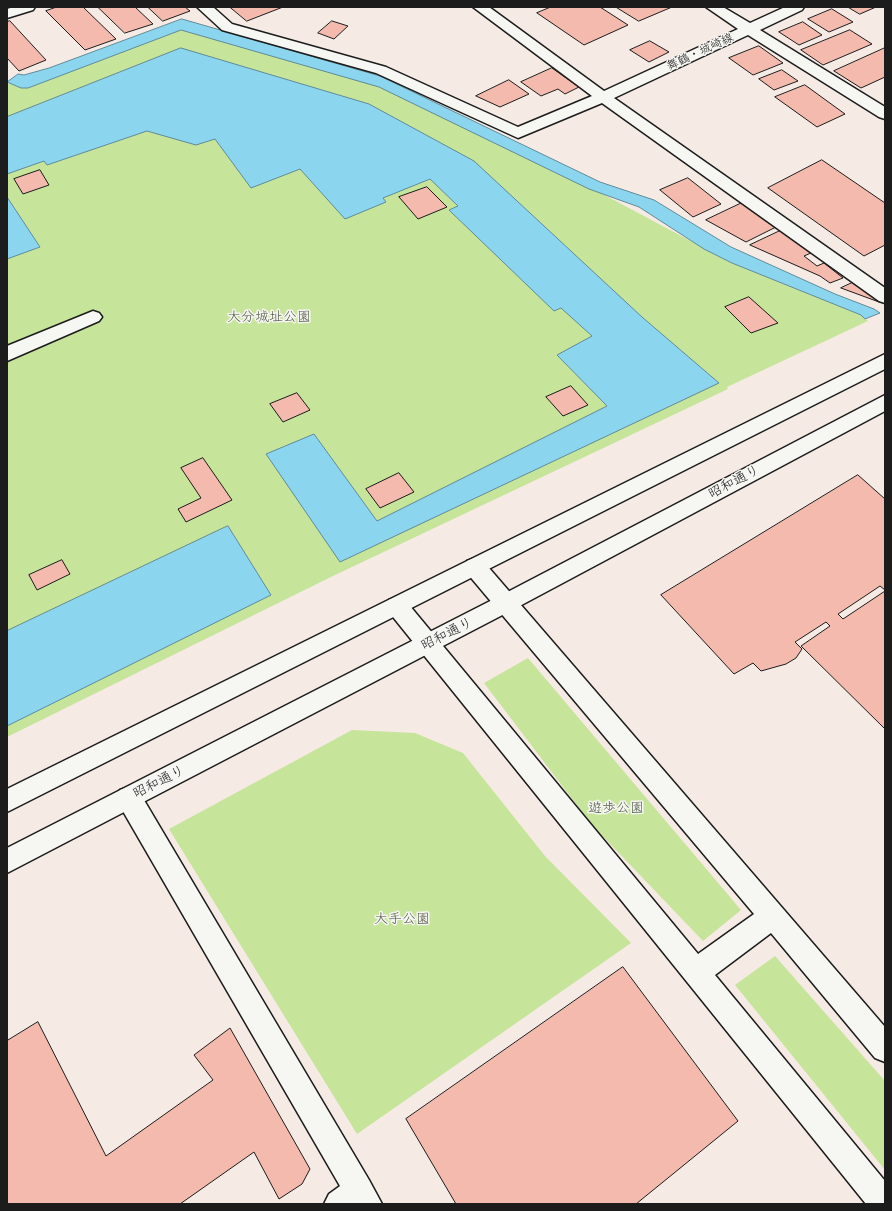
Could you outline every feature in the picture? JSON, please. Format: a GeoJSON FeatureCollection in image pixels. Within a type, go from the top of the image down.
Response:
{"type":"FeatureCollection","features":[{"type":"Feature","properties":{"kind":"main road"},"geometry":{"type":"LineString","coordinates":[[7,14],[28,7]]}},
{"type":"Feature","properties":{"kind":"main road","name":"舞鶴・城崎線"},"geometry":{"type":"LineString","coordinates":[[204,7],[227,27],[381,70],[518,133],[798,7]]}},
{"type":"Feature","properties":{"kind":"main road"},"geometry":{"type":"LineString","coordinates":[[480,7],[885,297]]}},
{"type":"Feature","properties":{"kind":"main road"},"geometry":{"type":"LineString","coordinates":[[713,7],[885,114]]}},
{"type":"Feature","properties":{"kind":"main road"},"geometry":{"type":"LineString","coordinates":[[7,354],[93,317]]}},
{"type":"Feature","properties":{"kind":"main road"},"geometry":{"type":"LineString","coordinates":[[7,801],[885,362]]}},
{"type":"Feature","properties":{"kind":"main road","name":"昭和通り"},"geometry":{"type":"LineString","coordinates":[[7,861],[428,644],[885,402]]}},
{"type":"Feature","properties":{"kind":"main road"},"geometry":{"type":"LineString","coordinates":[[475,567],[885,1048]]}},
{"type":"Feature","properties":{"kind":"main road"},"geometry":{"type":"LineString","coordinates":[[397,606],[885,1204]]}},
{"type":"Feature","properties":{"kind":"main road"},"geometry":{"type":"LineString","coordinates":[[129,798],[355,1199]]}},
{"type":"Feature","properties":{"kind":"main road"},"geometry":{"type":"LineString","coordinates":[[696,972],[773,916]]}},
{"type":"Feature","properties":{"kind":"green space","name":"大分城址公園"},"geometry":{"type":"Polygon","coordinates":[[[182,23],[385,78],[732,263],[861,315],[868,321],[335,575],[7,737],[7,84],[182,23]]]}},
{"type":"Feature","properties":{"kind":"green space","name":"遊歩公園"},"geometry":{"type":"Polygon","coordinates":[[[528,658],[741,910],[703,941],[592,825],[484,683],[528,658]]]}},
{"type":"Feature","properties":{"kind":"green space","name":"大手公園"},"geometry":{"type":"Polygon","coordinates":[[[352,730],[415,733],[463,753],[545,856],[631,943],[357,1134],[169,829],[352,730]]]}},
{"type":"Feature","properties":{"kind":"green space"},"geometry":{"type":"Polygon","coordinates":[[[775,956],[885,1081],[885,1170],[735,985],[775,956]]]}},
{"type":"Feature","properties":{"kind":"water"},"geometry":{"type":"Polygon","coordinates":[[[182,19],[380,76],[600,182],[654,200],[731,247],[835,294],[874,309],[880,313],[865,319],[861,315],[732,263],[704,249],[639,207],[589,189],[379,87],[181,30],[28,88],[21,88],[7,82],[18,74],[24,75],[49,68],[182,19]]]}},
{"type":"Feature","properties":{"kind":"water"},"geometry":{"type":"Polygon","coordinates":[[[181,48],[369,104],[474,161],[642,317],[719,383],[340,562],[266,454],[314,434],[377,521],[607,406],[557,355],[592,336],[561,308],[554,311],[449,210],[458,206],[430,179],[383,198],[386,202],[345,219],[300,169],[251,188],[215,139],[196,145],[147,131],[47,165],[44,161],[7,174],[7,117],[181,48]]]}},
{"type":"Feature","properties":{"kind":"water"},"geometry":{"type":"Polygon","coordinates":[[[7,197],[40,247],[7,259],[7,197]]]}},
{"type":"Feature","properties":{"kind":"water"},"geometry":{"type":"Polygon","coordinates":[[[228,526],[271,595],[7,726],[7,631],[228,526]]]}},
{"type":"Feature","properties":{"kind":"building"},"geometry":{"type":"Polygon","coordinates":[[[57,7],[83,7],[116,39],[85,50],[46,11],[57,7]]]}},
{"type":"Feature","properties":{"kind":"building"},"geometry":{"type":"Polygon","coordinates":[[[98,7],[135,7],[153,24],[125,33],[98,7]]]}},
{"type":"Feature","properties":{"kind":"building"},"geometry":{"type":"Polygon","coordinates":[[[148,7],[185,7],[190,11],[163,21],[148,7]]]}},
{"type":"Feature","properties":{"kind":"building"},"geometry":{"type":"Polygon","coordinates":[[[230,7],[283,7],[247,21],[230,7]]]}},
{"type":"Feature","properties":{"kind":"building"},"geometry":{"type":"Polygon","coordinates":[[[551,7],[600,7],[628,25],[584,45],[537,13],[551,7]]]}},
{"type":"Feature","properties":{"kind":"building"},"geometry":{"type":"Polygon","coordinates":[[[616,7],[672,7],[639,21],[616,7]]]}},
{"type":"Feature","properties":{"kind":"building"},"geometry":{"type":"Polygon","coordinates":[[[848,7],[876,7],[860,14],[848,7]]]}},
{"type":"Feature","properties":{"kind":"building"},"geometry":{"type":"Polygon","coordinates":[[[832,9],[853,22],[829,32],[808,19],[832,9]]]}},
{"type":"Feature","properties":{"kind":"building"},"geometry":{"type":"Polygon","coordinates":[[[10,21],[46,60],[19,71],[7,58],[7,22],[10,21]]]}},
{"type":"Feature","properties":{"kind":"building"},"geometry":{"type":"Polygon","coordinates":[[[332,21],[348,26],[334,39],[318,33],[332,21]]]}},
{"type":"Feature","properties":{"kind":"building"},"geometry":{"type":"Polygon","coordinates":[[[803,22],[822,35],[799,45],[779,32],[803,22]]]}},
{"type":"Feature","properties":{"kind":"building"},"geometry":{"type":"Polygon","coordinates":[[[850,30],[872,44],[823,65],[801,50],[850,30]]]}},
{"type":"Feature","properties":{"kind":"building"},"geometry":{"type":"Polygon","coordinates":[[[650,41],[669,52],[649,62],[630,50],[650,41]]]}},
{"type":"Feature","properties":{"kind":"building"},"geometry":{"type":"Polygon","coordinates":[[[759,46],[783,63],[753,75],[729,58],[759,46]]]}},
{"type":"Feature","properties":{"kind":"building"},"geometry":{"type":"Polygon","coordinates":[[[885,48],[885,77],[861,88],[834,71],[885,48]]]}},
{"type":"Feature","properties":{"kind":"building"},"geometry":{"type":"Polygon","coordinates":[[[552,68],[579,87],[565,94],[558,89],[541,96],[521,82],[552,68]]]}},
{"type":"Feature","properties":{"kind":"building"},"geometry":{"type":"Polygon","coordinates":[[[782,70],[798,81],[774,90],[759,79],[782,70]]]}},
{"type":"Feature","properties":{"kind":"building"},"geometry":{"type":"Polygon","coordinates":[[[509,80],[529,94],[500,107],[476,96],[509,80]]]}},
{"type":"Feature","properties":{"kind":"building"},"geometry":{"type":"Polygon","coordinates":[[[805,85],[845,114],[817,127],[775,97],[805,85]]]}},
{"type":"Feature","properties":{"kind":"building"},"geometry":{"type":"Polygon","coordinates":[[[822,160],[885,203],[885,245],[864,256],[768,188],[822,160]]]}},
{"type":"Feature","properties":{"kind":"building"},"geometry":{"type":"Polygon","coordinates":[[[40,170],[49,185],[23,194],[14,179],[40,170]]]}},
{"type":"Feature","properties":{"kind":"building"},"geometry":{"type":"Polygon","coordinates":[[[688,178],[721,204],[693,217],[660,190],[688,178]]]}},
{"type":"Feature","properties":{"kind":"building"},"geometry":{"type":"Polygon","coordinates":[[[427,187],[447,207],[418,219],[399,197],[427,187]]]}},
{"type":"Feature","properties":{"kind":"building"},"geometry":{"type":"Polygon","coordinates":[[[746,201],[778,226],[746,242],[706,220],[746,201]]]}},
{"type":"Feature","properties":{"kind":"building"},"geometry":{"type":"Polygon","coordinates":[[[782,230],[811,253],[804,256],[817,266],[824,263],[843,278],[830,283],[820,276],[750,245],[782,230]]]}},
{"type":"Feature","properties":{"kind":"building"},"geometry":{"type":"Polygon","coordinates":[[[856,281],[885,300],[879,302],[841,288],[856,281]]]}},
{"type":"Feature","properties":{"kind":"building"},"geometry":{"type":"Polygon","coordinates":[[[749,297],[778,323],[751,333],[725,307],[749,297]]]}},
{"type":"Feature","properties":{"kind":"building"},"geometry":{"type":"Polygon","coordinates":[[[571,386],[588,405],[563,416],[546,397],[571,386]]]}},
{"type":"Feature","properties":{"kind":"building"},"geometry":{"type":"Polygon","coordinates":[[[297,393],[310,410],[283,422],[270,404],[297,393]]]}},
{"type":"Feature","properties":{"kind":"building"},"geometry":{"type":"Polygon","coordinates":[[[203,458],[232,500],[186,522],[178,509],[201,498],[181,468],[203,458]]]}},
{"type":"Feature","properties":{"kind":"building"},"geometry":{"type":"Polygon","coordinates":[[[399,473],[414,492],[380,508],[366,489],[399,473]]]}},
{"type":"Feature","properties":{"kind":"building"},"geometry":{"type":"Polygon","coordinates":[[[858,475],[885,499],[885,590],[880,586],[838,614],[843,619],[885,591],[885,729],[801,646],[830,626],[826,622],[795,642],[802,649],[796,658],[786,664],[761,671],[753,663],[734,674],[661,595],[858,475]]]}},
{"type":"Feature","properties":{"kind":"building"},"geometry":{"type":"Polygon","coordinates":[[[62,560],[70,574],[37,590],[29,575],[62,560]]]}},
{"type":"Feature","properties":{"kind":"building"},"geometry":{"type":"Polygon","coordinates":[[[623,967],[738,1121],[636,1204],[456,1204],[406,1119],[623,967]]]}},
{"type":"Feature","properties":{"kind":"building"},"geometry":{"type":"Polygon","coordinates":[[[38,1022],[106,1156],[213,1080],[194,1055],[230,1028],[310,1169],[302,1184],[279,1199],[254,1152],[180,1204],[7,1204],[7,1041],[38,1022]]]}}]}
